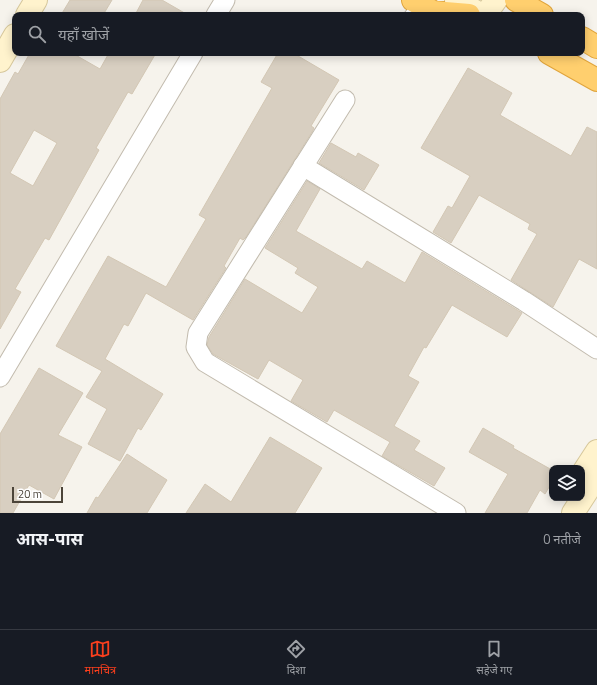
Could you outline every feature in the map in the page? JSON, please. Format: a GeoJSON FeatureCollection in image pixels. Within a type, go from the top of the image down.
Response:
{"type":"FeatureCollection","features":[{"type":"Feature","properties":{"kind":"highway"},"geometry":{"type":"LineString","coordinates":[[516,0],[537,12]]}},
{"type":"Feature","properties":{"kind":"highway"},"geometry":{"type":"LineString","coordinates":[[413,6],[433,12]]}},
{"type":"Feature","properties":{"kind":"highway"},"geometry":{"type":"LineString","coordinates":[[585,40],[597,47]]}},
{"type":"Feature","properties":{"kind":"highway"},"geometry":{"type":"LineString","coordinates":[[554,56],[597,80]]}},
{"type":"Feature","properties":{"kind":"street"},"geometry":{"type":"LineString","coordinates":[[29,12],[36,0]]}},
{"type":"Feature","properties":{"kind":"street"},"geometry":{"type":"LineString","coordinates":[[218,12],[225,0]]}},
{"type":"Feature","properties":{"kind":"street"},"geometry":{"type":"LineString","coordinates":[[456,0],[478,12]]}},
{"type":"Feature","properties":{"kind":"street"},"geometry":{"type":"LineString","coordinates":[[486,12],[496,0]]}},
{"type":"Feature","properties":{"kind":"street"},"geometry":{"type":"LineString","coordinates":[[0,61],[12,41]]}},
{"type":"Feature","properties":{"kind":"street"},"geometry":{"type":"LineString","coordinates":[[0,377],[192,56]]}},
{"type":"Feature","properties":{"kind":"street"},"geometry":{"type":"LineString","coordinates":[[345,100],[198,333],[196,347],[205,362],[456,513]]}},
{"type":"Feature","properties":{"kind":"street"},"geometry":{"type":"LineString","coordinates":[[303,166],[524,301],[597,349]]}},
{"type":"Feature","properties":{"kind":"street"},"geometry":{"type":"LineString","coordinates":[[573,513],[591,484],[597,451]]}},
{"type":"Feature","properties":{"kind":"street"},"geometry":{"type":"LineString","coordinates":[[556,513],[564,501]]}},
{"type":"Feature","properties":{"kind":"building"},"geometry":{"type":"Polygon","coordinates":[[[70,0],[112,0],[105,12],[63,12],[70,0]]]}},
{"type":"Feature","properties":{"kind":"building"},"geometry":{"type":"Polygon","coordinates":[[[143,0],[162,0],[183,12],[137,12],[143,0]]]}},
{"type":"Feature","properties":{"kind":"building"},"geometry":{"type":"Polygon","coordinates":[[[28,56],[77,56],[100,69],[107,56],[154,56],[132,94],[128,92],[96,148],[99,150],[49,240],[45,238],[15,289],[21,292],[0,329],[0,99],[15,72],[18,74],[28,56]],[[34,130],[10,173],[33,186],[57,143],[34,130]]]}},
{"type":"Feature","properties":{"kind":"building"},"geometry":{"type":"Polygon","coordinates":[[[276,56],[298,56],[339,80],[311,126],[314,128],[312,132],[246,237],[243,240],[240,238],[224,266],[226,268],[193,320],[146,293],[128,326],[124,324],[105,359],[163,394],[141,430],[138,428],[120,461],[88,444],[107,409],[86,397],[102,371],[56,346],[108,256],[166,287],[206,219],[199,215],[272,88],[261,82],[276,56]]]}},
{"type":"Feature","properties":{"kind":"building"},"geometry":{"type":"Polygon","coordinates":[[[468,68],[512,93],[500,115],[571,156],[587,127],[597,132],[597,269],[579,259],[553,307],[511,280],[537,234],[528,229],[530,224],[479,195],[451,243],[433,232],[448,206],[452,208],[470,176],[421,148],[468,68]]]}},
{"type":"Feature","properties":{"kind":"building"},"geometry":{"type":"Polygon","coordinates":[[[331,143],[356,157],[358,153],[379,165],[364,190],[319,163],[331,143]]]}},
{"type":"Feature","properties":{"kind":"building"},"geometry":{"type":"Polygon","coordinates":[[[307,181],[320,189],[296,231],[362,269],[367,261],[405,283],[422,252],[522,313],[507,337],[452,305],[426,348],[424,347],[408,376],[419,382],[394,426],[420,441],[414,450],[445,468],[434,486],[382,456],[390,442],[334,410],[327,422],[291,401],[303,380],[269,360],[258,379],[213,354],[207,345],[209,337],[245,279],[302,313],[318,287],[295,273],[298,268],[265,248],[307,181]]]}},
{"type":"Feature","properties":{"kind":"building"},"geometry":{"type":"Polygon","coordinates":[[[39,368],[83,393],[58,435],[82,447],[54,499],[29,485],[13,513],[0,513],[0,434],[39,368]]]}},
{"type":"Feature","properties":{"kind":"building"},"geometry":{"type":"Polygon","coordinates":[[[483,428],[514,446],[513,448],[549,468],[549,487],[545,494],[540,490],[527,513],[485,513],[508,474],[469,452],[483,428]]]}},
{"type":"Feature","properties":{"kind":"building"},"geometry":{"type":"Polygon","coordinates":[[[270,437],[322,468],[295,513],[186,513],[205,484],[231,502],[270,437]]]}},
{"type":"Feature","properties":{"kind":"building"},"geometry":{"type":"Polygon","coordinates":[[[127,454],[167,480],[147,513],[87,513],[96,497],[98,498],[127,454]]]}}]}
